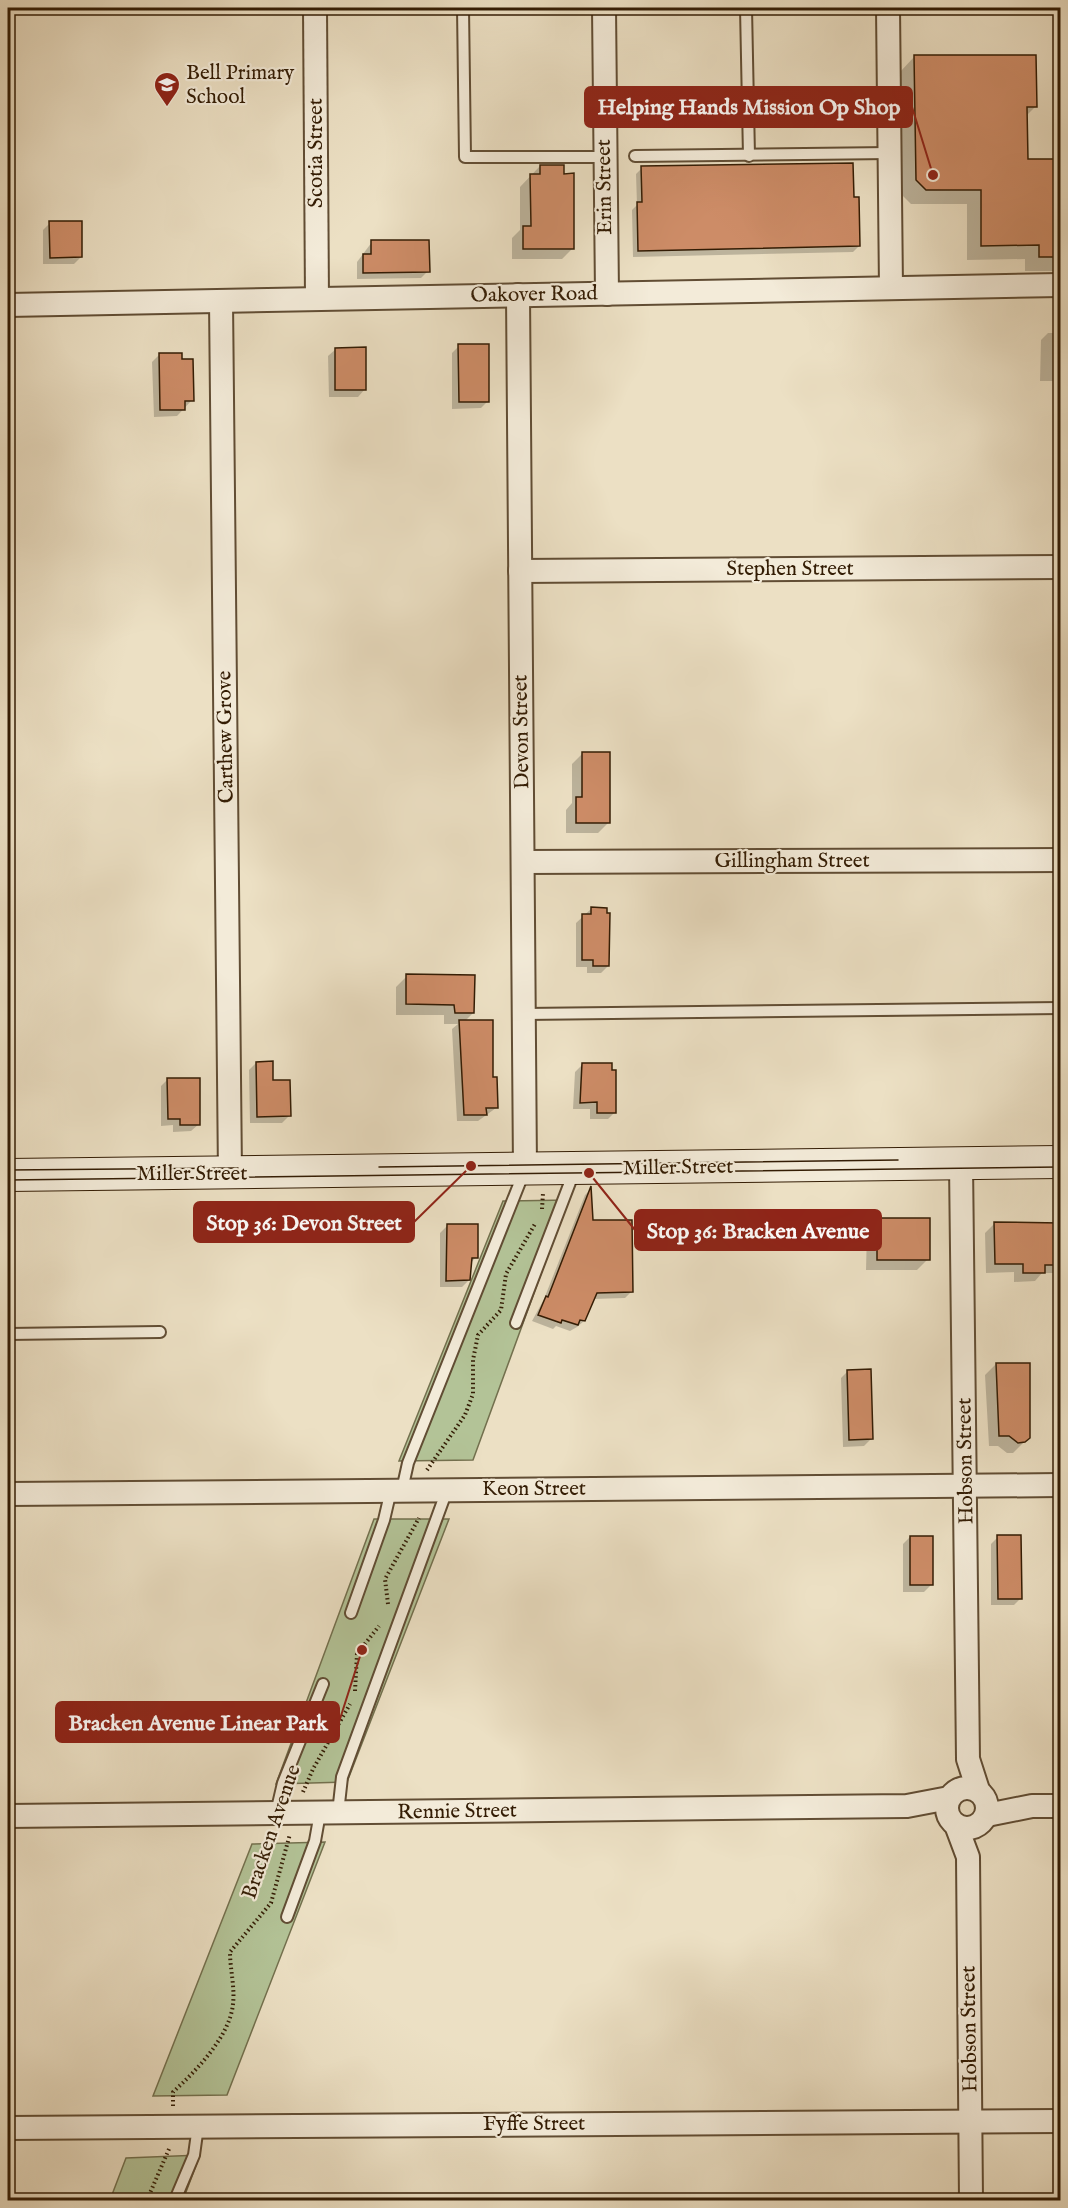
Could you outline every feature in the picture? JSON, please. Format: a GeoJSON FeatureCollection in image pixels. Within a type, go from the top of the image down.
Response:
{"type":"FeatureCollection","features":[{"type":"Feature","properties":{"kind":"street","name":"Scotia Street"},"geometry":{"type":"LineString","coordinates":[[315,8],[317,299]]}},
{"type":"Feature","properties":{"kind":"street","name":"Erin Street"},"geometry":{"type":"LineString","coordinates":[[604,8],[607,294]]}},
{"type":"Feature","properties":{"kind":"street"},"geometry":{"type":"LineString","coordinates":[[888,8],[891,288]]}},
{"type":"Feature","properties":{"kind":"street","name":"Oakover Road"},"geometry":{"type":"LineString","coordinates":[[8,305],[1060,285]]}},
{"type":"Feature","properties":{"kind":"street","name":"Devon Street"},"geometry":{"type":"LineString","coordinates":[[518,295],[525,1169]]}},
{"type":"Feature","properties":{"kind":"street","name":"Carthew Grove"},"geometry":{"type":"LineString","coordinates":[[221,301],[230,1174]]}},
{"type":"Feature","properties":{"kind":"street","name":"Stephen Street"},"geometry":{"type":"LineString","coordinates":[[520,571],[1060,567]]}},
{"type":"Feature","properties":{"kind":"street","name":"Gillingham Street"},"geometry":{"type":"LineString","coordinates":[[524,862],[1060,860]]}},
{"type":"Feature","properties":{"kind":"street","name":"Miller Street"},"geometry":{"type":"LineString","coordinates":[[8,1175],[1060,1162]]}},
{"type":"Feature","properties":{"kind":"street","name":"Hobson Street"},"geometry":{"type":"LineString","coordinates":[[961,1164],[967,1486],[971,2200]]}},
{"type":"Feature","properties":{"kind":"street","name":"Keon Street"},"geometry":{"type":"LineString","coordinates":[[8,1494],[1060,1485]]}},
{"type":"Feature","properties":{"kind":"street","name":"Rennie Street"},"geometry":{"type":"LineString","coordinates":[[8,1816],[1060,1806]]}},
{"type":"Feature","properties":{"kind":"street","name":"Fyffe Street"},"geometry":{"type":"LineString","coordinates":[[8,2128],[1060,2121]]}},
{"type":"Feature","properties":{"kind":"lane"},"geometry":{"type":"LineString","coordinates":[[463,8],[465,157],[605,157]]}},
{"type":"Feature","properties":{"kind":"lane"},"geometry":{"type":"LineString","coordinates":[[746,8],[749,156]]}},
{"type":"Feature","properties":{"kind":"lane"},"geometry":{"type":"LineString","coordinates":[[635,156],[890,153]]}},
{"type":"Feature","properties":{"kind":"lane"},"geometry":{"type":"LineString","coordinates":[[525,1014],[1060,1008]]}},
{"type":"Feature","properties":{"kind":"lane"},"geometry":{"type":"LineString","coordinates":[[351,1613],[384,1520],[525,1169]]}},
{"type":"Feature","properties":{"kind":"lane"},"geometry":{"type":"LineString","coordinates":[[516,1323],[576,1169]]}},
{"type":"Feature","properties":{"kind":"lane"},"geometry":{"type":"LineString","coordinates":[[8,1334],[160,1332]]}},
{"type":"Feature","properties":{"kind":"lane","name":"Bracken Avenue"},"geometry":{"type":"LineString","coordinates":[[286,1917],[315,1841],[329,1813],[448,1490]]}},
{"type":"Feature","properties":{"kind":"lane","name":"Bracken Avenue"},"geometry":{"type":"LineString","coordinates":[[286,1814],[283,1783],[323,1684]]}},
{"type":"Feature","properties":{"kind":"lane"},"geometry":{"type":"LineString","coordinates":[[175,2200],[194,2155],[198,2126]]}},
{"type":"Feature","properties":{"kind":"path"},"geometry":{"type":"LineString","coordinates":[[388,1607],[385,1579],[410,1530],[424,1509],[428,1465],[465,1415],[473,1394],[473,1360],[478,1335],[501,1310],[506,1274],[541,1214]]}},
{"type":"Feature","properties":{"kind":"path","name":"Bracken Avenue"},"geometry":{"type":"LineString","coordinates":[[147,2200],[170,2147],[173,2092],[198,2070],[228,2023],[234,2001],[230,1952],[271,1904],[286,1814],[354,1696],[357,1654],[384,1620]]}},
{"type":"Feature","properties":{"kind":"green space"},"geometry":{"type":"Polygon","coordinates":[[[568,1200],[473,1460],[399,1461],[503,1201],[568,1200]]]}},
{"type":"Feature","properties":{"kind":"green space"},"geometry":{"type":"Polygon","coordinates":[[[374,1519],[449,1519],[347,1782],[276,1784],[374,1519]]]}},
{"type":"Feature","properties":{"kind":"green space"},"geometry":{"type":"Polygon","coordinates":[[[325,1842],[227,2095],[153,2096],[252,1844],[325,1842]]]}},
{"type":"Feature","properties":{"kind":"green space"},"geometry":{"type":"Polygon","coordinates":[[[200,2155],[183,2200],[110,2200],[126,2158],[200,2155]]]}},
{"type":"Feature","properties":{"kind":"building"},"geometry":{"type":"Polygon","coordinates":[[[914,55],[1036,55],[1037,107],[1027,107],[1028,159],[1060,159],[1060,257],[1039,257],[1039,245],[981,246],[981,190],[926,190],[916,180],[914,55]]]}},
{"type":"Feature","properties":{"kind":"building"},"geometry":{"type":"Polygon","coordinates":[[[853,163],[854,197],[859,197],[860,246],[638,251],[637,202],[642,202],[641,166],[853,163]]]}},
{"type":"Feature","properties":{"kind":"building"},"geometry":{"type":"Polygon","coordinates":[[[540,165],[564,165],[564,174],[574,173],[574,249],[523,249],[523,226],[531,226],[530,174],[540,174],[540,165]]]}},
{"type":"Feature","properties":{"kind":"building"},"geometry":{"type":"Polygon","coordinates":[[[49,221],[82,221],[82,257],[50,258],[49,221]]]}},
{"type":"Feature","properties":{"kind":"building"},"geometry":{"type":"Polygon","coordinates":[[[371,240],[429,240],[430,272],[363,273],[363,254],[371,254],[371,240]]]}},
{"type":"Feature","properties":{"kind":"building"},"geometry":{"type":"Polygon","coordinates":[[[458,344],[489,344],[489,402],[459,402],[458,344]]]}},
{"type":"Feature","properties":{"kind":"building"},"geometry":{"type":"Polygon","coordinates":[[[366,347],[366,390],[335,390],[335,348],[366,347]]]}},
{"type":"Feature","properties":{"kind":"building"},"geometry":{"type":"Polygon","coordinates":[[[159,353],[182,353],[182,359],[193,359],[194,401],[185,401],[185,410],[160,410],[159,353]]]}},
{"type":"Feature","properties":{"kind":"building"},"geometry":{"type":"Polygon","coordinates":[[[582,752],[610,752],[610,823],[576,823],[576,797],[582,797],[582,752]]]}},
{"type":"Feature","properties":{"kind":"building"},"geometry":{"type":"Polygon","coordinates":[[[591,907],[607,908],[607,913],[610,913],[609,966],[593,966],[593,960],[582,960],[582,914],[591,914],[591,907]]]}},
{"type":"Feature","properties":{"kind":"building"},"geometry":{"type":"Polygon","coordinates":[[[406,974],[475,975],[474,1013],[455,1013],[454,1005],[406,1004],[406,974]]]}},
{"type":"Feature","properties":{"kind":"building"},"geometry":{"type":"Polygon","coordinates":[[[459,1020],[493,1020],[493,1077],[497,1077],[498,1108],[486,1108],[487,1115],[464,1115],[459,1020]]]}},
{"type":"Feature","properties":{"kind":"building"},"geometry":{"type":"Polygon","coordinates":[[[273,1061],[273,1080],[290,1080],[291,1116],[257,1117],[256,1062],[273,1061]]]}},
{"type":"Feature","properties":{"kind":"building"},"geometry":{"type":"Polygon","coordinates":[[[582,1063],[612,1063],[612,1070],[616,1070],[616,1113],[597,1113],[597,1102],[580,1103],[582,1063]]]}},
{"type":"Feature","properties":{"kind":"building"},"geometry":{"type":"Polygon","coordinates":[[[167,1078],[200,1078],[200,1125],[180,1125],[180,1119],[168,1119],[167,1078]]]}},
{"type":"Feature","properties":{"kind":"building"},"geometry":{"type":"Polygon","coordinates":[[[591,1186],[593,1220],[632,1220],[633,1292],[597,1293],[585,1321],[580,1320],[578,1325],[562,1320],[561,1323],[538,1315],[546,1296],[548,1297],[591,1186]]]}},
{"type":"Feature","properties":{"kind":"building"},"geometry":{"type":"Polygon","coordinates":[[[877,1218],[930,1218],[930,1260],[877,1260],[877,1218]]]}},
{"type":"Feature","properties":{"kind":"building"},"geometry":{"type":"Polygon","coordinates":[[[994,1222],[1060,1223],[1060,1265],[1045,1265],[1045,1273],[1023,1273],[1023,1264],[995,1264],[994,1222]]]}},
{"type":"Feature","properties":{"kind":"building"},"geometry":{"type":"Polygon","coordinates":[[[447,1224],[478,1224],[478,1258],[472,1258],[470,1280],[446,1281],[447,1224]]]}},
{"type":"Feature","properties":{"kind":"building"},"geometry":{"type":"Polygon","coordinates":[[[996,1363],[1030,1363],[1030,1438],[1025,1442],[1018,1443],[1009,1436],[999,1436],[996,1363]]]}},
{"type":"Feature","properties":{"kind":"building"},"geometry":{"type":"Polygon","coordinates":[[[871,1369],[873,1439],[849,1440],[847,1370],[871,1369]]]}},
{"type":"Feature","properties":{"kind":"building"},"geometry":{"type":"Polygon","coordinates":[[[997,1535],[1021,1535],[1022,1599],[998,1599],[997,1535]]]}},
{"type":"Feature","properties":{"kind":"building"},"geometry":{"type":"Polygon","coordinates":[[[910,1536],[933,1536],[933,1585],[910,1585],[910,1536]]]}},
{"type":"Feature","properties":{"kind":"tram line"},"geometry":{"type":"LineString","coordinates":[[379,1167],[898,1160]]}},
{"type":"Feature","properties":{"kind":"tram line"},"geometry":{"type":"LineString","coordinates":[[8,1180],[1060,1167]]}},
{"type":"Feature","properties":{"kind":"tram line"},"geometry":{"type":"LineString","coordinates":[[8,1170],[238,1168]]}},
{"type":"Feature","properties":{"kind":"place","name":"Bell Primary School"},"geometry":{"type":"Point","coordinates":[167,108]}},
{"type":"Feature","properties":{"kind":"place","name":"Helping Hands Mission Op Shop"},"geometry":{"type":"Point","coordinates":[933,175]}},
{"type":"Feature","properties":{"kind":"place","name":"Stop 36: Devon Street"},"geometry":{"type":"Point","coordinates":[471,1166]}},
{"type":"Feature","properties":{"kind":"place","name":"Stop 36: Bracken Avenue"},"geometry":{"type":"Point","coordinates":[589,1173]}},
{"type":"Feature","properties":{"kind":"place","name":"Bracken Avenue Linear Park"},"geometry":{"type":"Point","coordinates":[362,1650]}}]}
